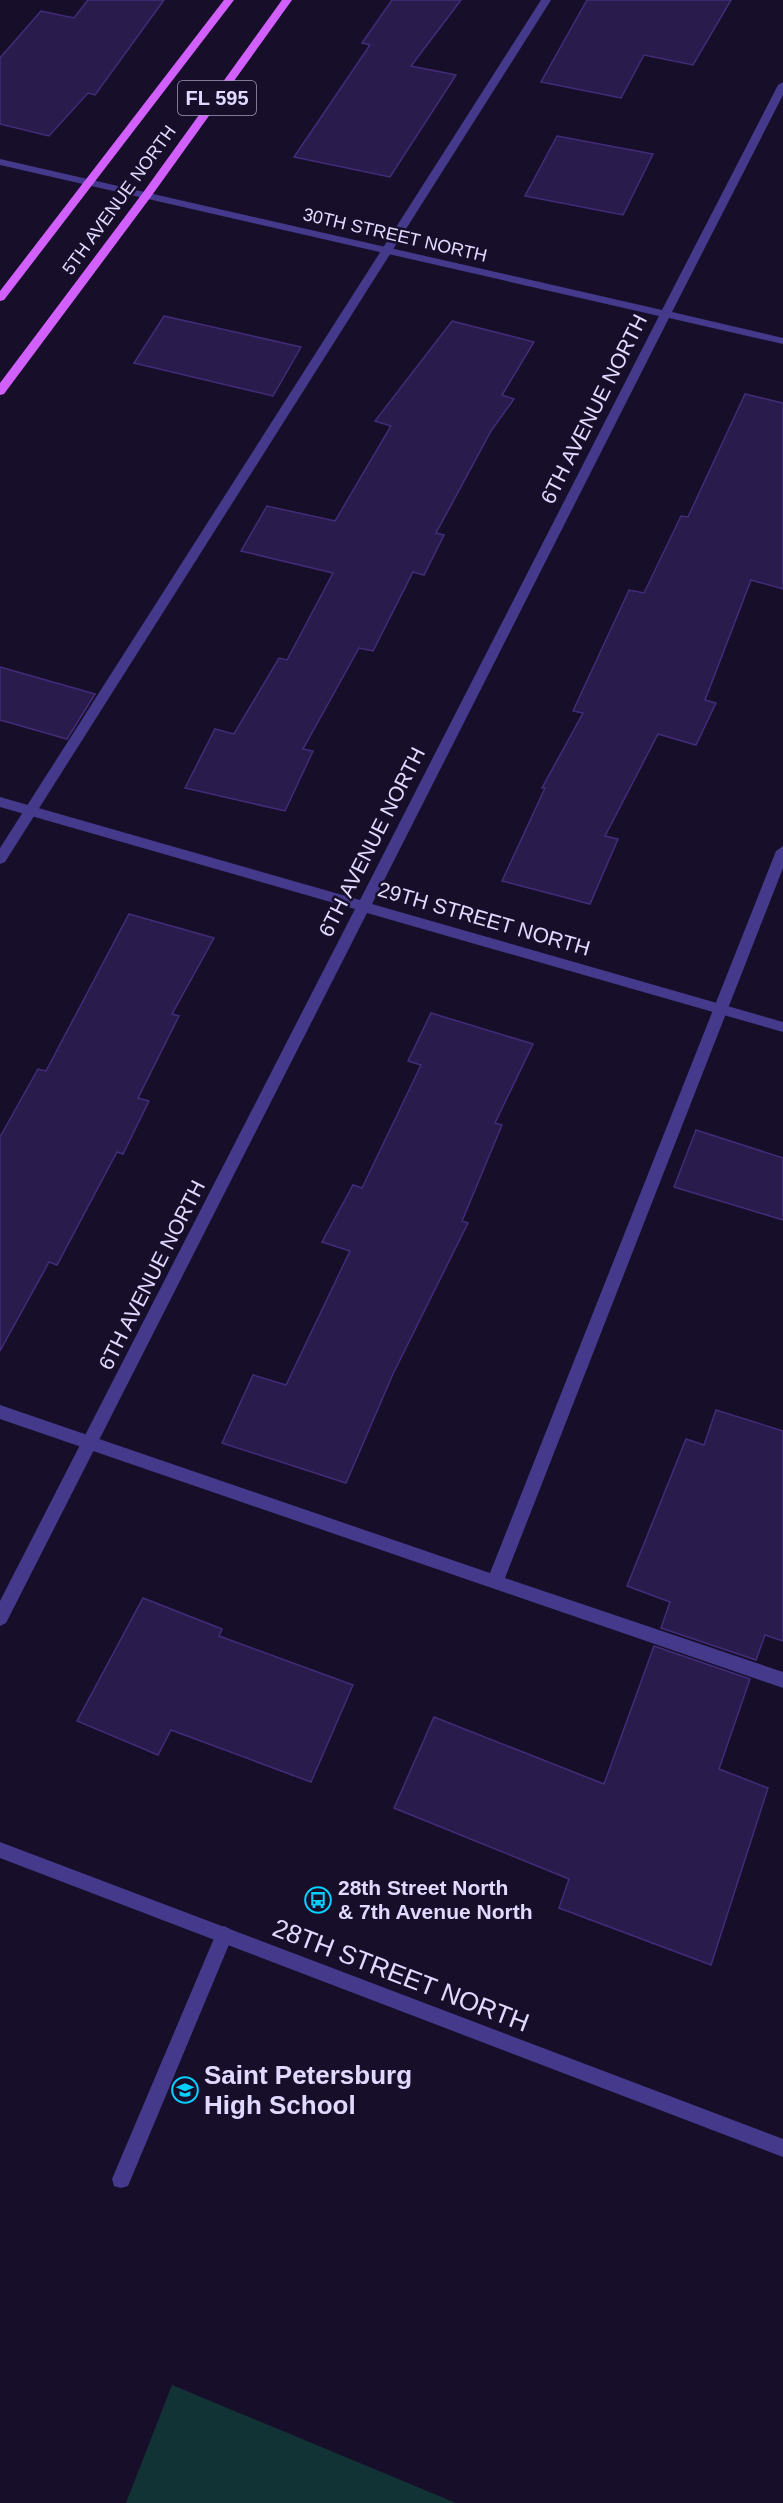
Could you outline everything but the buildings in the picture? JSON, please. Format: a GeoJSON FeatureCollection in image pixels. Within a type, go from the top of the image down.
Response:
{"type":"FeatureCollection","features":[{"type":"Feature","properties":{"kind":"main road","name":"5TH AVENUE NORTH"},"geometry":{"type":"LineString","coordinates":[[0,298],[229,0]]}},
{"type":"Feature","properties":{"kind":"main road","name":"5TH AVENUE NORTH"},"geometry":{"type":"LineString","coordinates":[[0,391],[146,196],[287,0]]}},
{"type":"Feature","properties":{"kind":"street"},"geometry":{"type":"LineString","coordinates":[[0,859],[546,0]]}},
{"type":"Feature","properties":{"kind":"street","name":"6TH AVENUE NORTH"},"geometry":{"type":"LineString","coordinates":[[0,1618],[783,85]]}},
{"type":"Feature","properties":{"kind":"street","name":"30TH STREET NORTH"},"geometry":{"type":"LineString","coordinates":[[0,162],[783,341]]}},
{"type":"Feature","properties":{"kind":"street","name":"29TH STREET NORTH"},"geometry":{"type":"LineString","coordinates":[[0,802],[783,1027]]}},
{"type":"Feature","properties":{"kind":"street"},"geometry":{"type":"LineString","coordinates":[[495,1582],[783,851]]}},
{"type":"Feature","properties":{"kind":"street"},"geometry":{"type":"LineString","coordinates":[[0,1412],[783,1680]]}},
{"type":"Feature","properties":{"kind":"street","name":"28TH STREET NORTH"},"geometry":{"type":"LineString","coordinates":[[0,1850],[783,2148]]}},
{"type":"Feature","properties":{"kind":"street"},"geometry":{"type":"LineString","coordinates":[[122,2179],[224,1935]]}},
{"type":"Feature","properties":{"kind":"green space"},"geometry":{"type":"Polygon","coordinates":[[[172,2385],[456,2503],[126,2503],[172,2385]]]}},
{"type":"Feature","properties":{"kind":"place","name":"28th Street North & 7th Avenue North"},"geometry":{"type":"Point","coordinates":[318,1900]}},
{"type":"Feature","properties":{"kind":"place","name":"Saint Petersburg High School"},"geometry":{"type":"Point","coordinates":[185,2090]}}]}
